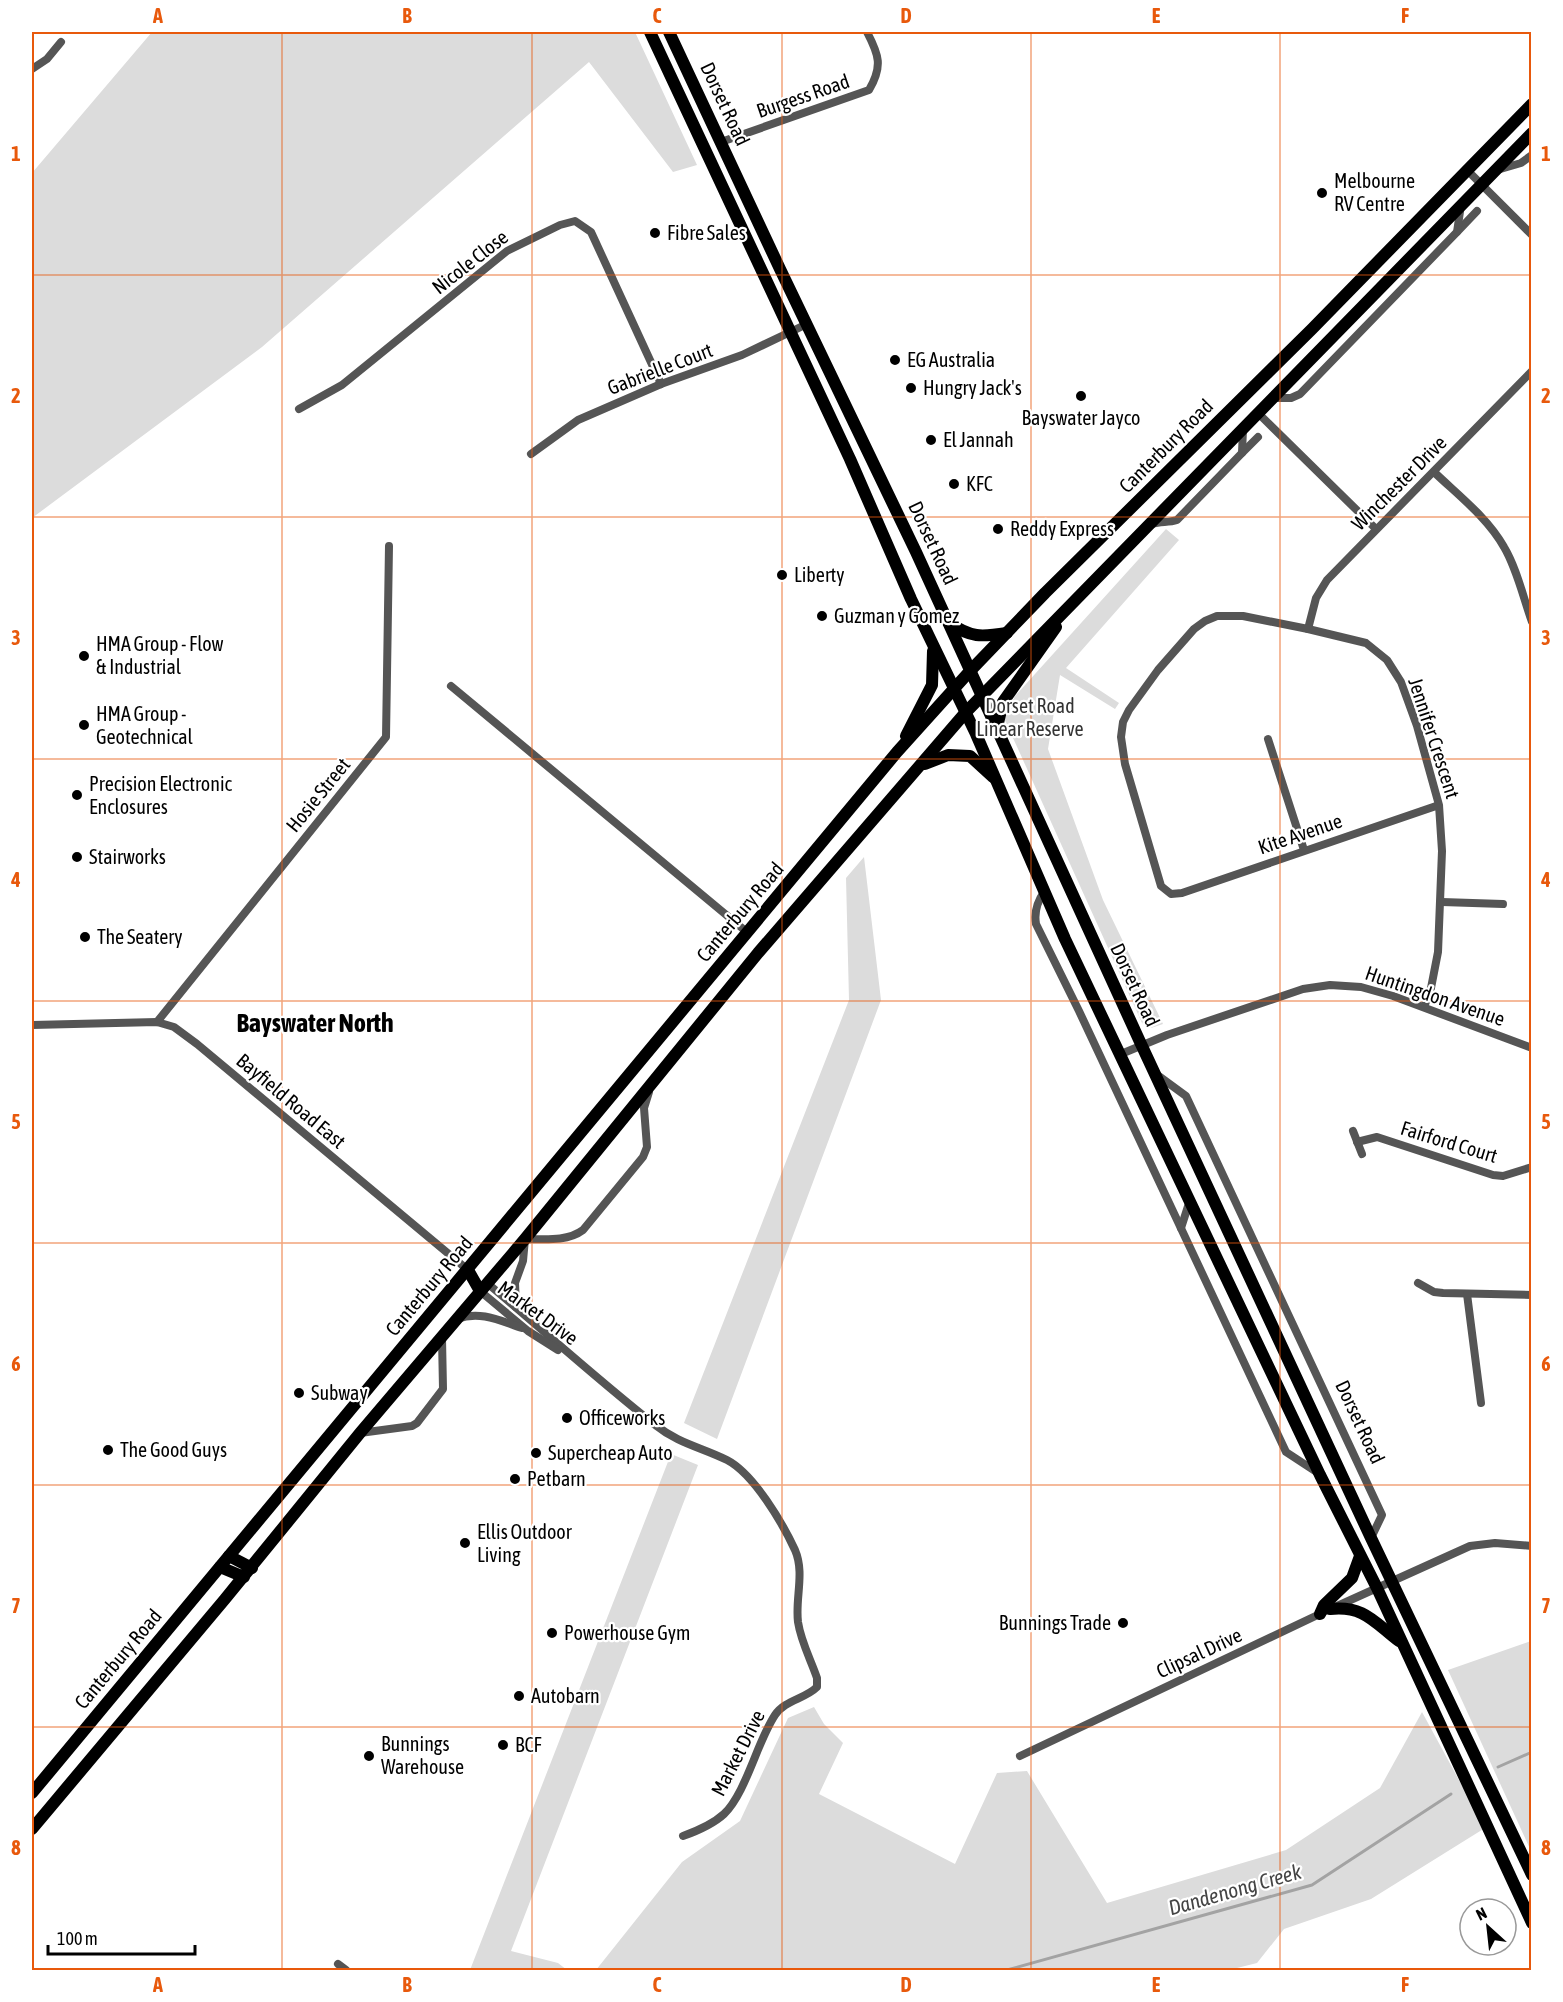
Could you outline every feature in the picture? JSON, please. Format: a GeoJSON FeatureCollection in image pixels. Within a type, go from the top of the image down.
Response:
{"type":"FeatureCollection","features":[{"type":"Feature","properties":{"kind":"main road","name":"Dorset Road"},"geometry":{"type":"LineString","coordinates":[[650,32],[933,646],[966,712],[1044,892],[1320,1475],[1377,1588],[1532,1923]]}},
{"type":"Feature","properties":{"kind":"main road","name":"Dorset Road"},"geometry":{"type":"LineString","coordinates":[[669,32],[997,727],[1141,1044],[1371,1538],[1532,1875]]}},
{"type":"Feature","properties":{"kind":"main road","name":"Canterbury Road"},"geometry":{"type":"LineString","coordinates":[[32,1793],[897,752],[1007,633],[1532,104]]}},
{"type":"Feature","properties":{"kind":"main road","name":"Canterbury Road"},"geometry":{"type":"LineString","coordinates":[[32,1828],[248,1572],[360,1433],[525,1239],[771,939],[981,695],[1151,525],[1532,134]]}},
{"type":"Feature","properties":{"kind":"main road"},"geometry":{"type":"LineString","coordinates":[[705,149],[721,142]]}},
{"type":"Feature","properties":{"kind":"main road"},"geometry":{"type":"LineString","coordinates":[[1242,397],[1259,414]]}},
{"type":"Feature","properties":{"kind":"main road"},"geometry":{"type":"LineString","coordinates":[[997,727],[1003,702],[1080,595]]}},
{"type":"Feature","properties":{"kind":"main road"},"geometry":{"type":"LineString","coordinates":[[947,621],[969,635],[980,637],[1007,633]]}},
{"type":"Feature","properties":{"kind":"main road"},"geometry":{"type":"LineString","coordinates":[[897,752],[932,684],[933,646]]}},
{"type":"Feature","properties":{"kind":"main road"},"geometry":{"type":"LineString","coordinates":[[919,767],[938,757],[958,754],[970,756],[996,780]]}},
{"type":"Feature","properties":{"kind":"main road"},"geometry":{"type":"LineString","coordinates":[[657,1042],[674,1055]]}},
{"type":"Feature","properties":{"kind":"main road"},"geometry":{"type":"LineString","coordinates":[[468,1270],[484,1287]]}},
{"type":"Feature","properties":{"kind":"main road"},"geometry":{"type":"LineString","coordinates":[[229,1556],[248,1572]]}},
{"type":"Feature","properties":{"kind":"main road"},"geometry":{"type":"LineString","coordinates":[[1360,1556],[1352,1578],[1324,1605],[1325,1612],[1349,1609],[1367,1615],[1400,1641]]}},
{"type":"Feature","properties":{"kind":"main road"},"geometry":{"type":"LineString","coordinates":[[220,1567],[248,1572]]}},
{"type":"Feature","properties":{"kind":"street","name":"Burgess Road"},"geometry":{"type":"LineString","coordinates":[[721,142],[869,90],[878,75],[878,54],[867,32]]}},
{"type":"Feature","properties":{"kind":"street"},"geometry":{"type":"LineString","coordinates":[[32,69],[47,59],[61,42]]}},
{"type":"Feature","properties":{"kind":"street","name":"Canterbury Road"},"geometry":{"type":"LineString","coordinates":[[1495,171],[1521,163],[1532,155]]}},
{"type":"Feature","properties":{"kind":"street"},"geometry":{"type":"LineString","coordinates":[[1465,172],[1532,235]]}},
{"type":"Feature","properties":{"kind":"street"},"geometry":{"type":"LineString","coordinates":[[1457,232],[1461,205]]}},
{"type":"Feature","properties":{"kind":"street"},"geometry":{"type":"LineString","coordinates":[[1274,398],[1291,398],[1300,394],[1477,211]]}},
{"type":"Feature","properties":{"kind":"street","name":"Nicole Close"},"geometry":{"type":"LineString","coordinates":[[299,409],[342,385],[507,251],[560,225],[575,221],[591,232],[661,384]]}},
{"type":"Feature","properties":{"kind":"street","name":"Gabrielle Court"},"geometry":{"type":"LineString","coordinates":[[531,454],[578,420],[661,384],[742,356],[807,324]]}},
{"type":"Feature","properties":{"kind":"street","name":"Winchester Drive"},"geometry":{"type":"LineString","coordinates":[[1308,629],[1316,598],[1327,580],[1532,371]]}},
{"type":"Feature","properties":{"kind":"street"},"geometry":{"type":"LineString","coordinates":[[1259,414],[1376,529]]}},
{"type":"Feature","properties":{"kind":"street"},"geometry":{"type":"LineString","coordinates":[[1242,453],[1243,429]]}},
{"type":"Feature","properties":{"kind":"street"},"geometry":{"type":"LineString","coordinates":[[1151,525],[1177,520],[1258,437]]}},
{"type":"Feature","properties":{"kind":"street"},"geometry":{"type":"LineString","coordinates":[[1434,472],[1485,522],[1503,545],[1511,561],[1532,622]]}},
{"type":"Feature","properties":{"kind":"street","name":"Hosie Street"},"geometry":{"type":"LineString","coordinates":[[157,1022],[386,737],[389,546]]}},
{"type":"Feature","properties":{"kind":"street","name":"Jennifer Crescent"},"geometry":{"type":"LineString","coordinates":[[1171,894],[1161,886],[1125,764],[1121,737],[1123,722],[1129,710],[1158,670],[1194,629],[1218,616],[1243,616],[1366,643],[1387,660],[1401,682],[1411,707],[1439,805],[1442,902],[1436,965],[1424,1007]]}},
{"type":"Feature","properties":{"kind":"street"},"geometry":{"type":"LineString","coordinates":[[451,686],[748,933]]}},
{"type":"Feature","properties":{"kind":"street"},"geometry":{"type":"LineString","coordinates":[[1268,739],[1304,850]]}},
{"type":"Feature","properties":{"kind":"street","name":"Kite Avenue"},"geometry":{"type":"LineString","coordinates":[[1171,894],[1439,805]]}},
{"type":"Feature","properties":{"kind":"street","name":"Dorset Road"},"geometry":{"type":"LineString","coordinates":[[1044,892],[1038,902],[1036,924],[1286,1452],[1320,1475]]}},
{"type":"Feature","properties":{"kind":"street"},"geometry":{"type":"LineString","coordinates":[[1442,902],[1503,904]]}},
{"type":"Feature","properties":{"kind":"street","name":"Huntingdon Avenue"},"geometry":{"type":"LineString","coordinates":[[1121,1054],[1141,1044],[1314,986],[1346,985],[1361,987],[1424,1007],[1532,1048]]}},
{"type":"Feature","properties":{"kind":"street","name":"Bayfield Road East"},"geometry":{"type":"LineString","coordinates":[[32,1025],[157,1022],[174,1028],[197,1044],[468,1270]]}},
{"type":"Feature","properties":{"kind":"street","name":"Dorset Road"},"geometry":{"type":"LineString","coordinates":[[1155,1074],[1186,1096],[1382,1515],[1371,1538]]}},
{"type":"Feature","properties":{"kind":"street"},"geometry":{"type":"LineString","coordinates":[[516,1307],[515,1283],[523,1261],[525,1239],[561,1238],[577,1234],[638,1163],[647,1147],[644,1108],[656,1078]]}},
{"type":"Feature","properties":{"kind":"street"},"geometry":{"type":"LineString","coordinates":[[1353,1131],[1362,1154]]}},
{"type":"Feature","properties":{"kind":"street","name":"Fairford Court"},"geometry":{"type":"LineString","coordinates":[[1357,1142],[1377,1137],[1493,1175],[1503,1176],[1532,1167]]}},
{"type":"Feature","properties":{"kind":"street"},"geometry":{"type":"LineString","coordinates":[[1181,1227],[1190,1200]]}},
{"type":"Feature","properties":{"kind":"street"},"geometry":{"type":"LineString","coordinates":[[1418,1283],[1434,1292],[1532,1295]]}},
{"type":"Feature","properties":{"kind":"street","name":"Market Drive"},"geometry":{"type":"LineString","coordinates":[[484,1287],[516,1307],[560,1348],[664,1432],[694,1448],[729,1461],[746,1474],[761,1493],[798,1560],[799,1628],[817,1678],[817,1687],[789,1702],[775,1715],[735,1799],[725,1812],[705,1827],[683,1836]]}},
{"type":"Feature","properties":{"kind":"street","name":"Market Drive"},"geometry":{"type":"LineString","coordinates":[[484,1287],[528,1331],[560,1348]]}},
{"type":"Feature","properties":{"kind":"street"},"geometry":{"type":"LineString","coordinates":[[1467,1294],[1481,1403]]}},
{"type":"Feature","properties":{"kind":"street"},"geometry":{"type":"LineString","coordinates":[[457,1319],[472,1315],[483,1316],[528,1331]]}},
{"type":"Feature","properties":{"kind":"street"},"geometry":{"type":"LineString","coordinates":[[360,1433],[405,1429],[417,1423],[444,1389],[442,1338]]}},
{"type":"Feature","properties":{"kind":"street","name":"Clipsal Drive"},"geometry":{"type":"LineString","coordinates":[[1020,1756],[1456,1551],[1495,1542],[1532,1546]]}},
{"type":"Feature","properties":{"kind":"street"},"geometry":{"type":"LineString","coordinates":[[338,1964],[346,1971]]}},
{"type":"Feature","properties":{"kind":"green space"},"geometry":{"type":"Polygon","coordinates":[[[152,32],[635,32],[697,165],[673,172],[589,62],[262,347],[32,518],[32,173],[152,32]]]}},
{"type":"Feature","properties":{"kind":"green space","name":"Dorset Road Linear Reserve"},"geometry":{"type":"Polygon","coordinates":[[[1166,529],[1179,540],[1066,668],[1119,703],[1115,709],[1060,675],[1048,749],[1103,900],[1163,1024],[1151,1028],[1142,1023],[1004,718],[1015,696],[1166,529]]]}},
{"type":"Feature","properties":{"kind":"green space"},"geometry":{"type":"Polygon","coordinates":[[[864,857],[881,1000],[717,1439],[684,1423],[849,1000],[846,878],[864,857]]]}},
{"type":"Feature","properties":{"kind":"green space"},"geometry":{"type":"Polygon","coordinates":[[[671,1454],[698,1465],[511,1951],[558,1963],[567,1970],[470,1970],[671,1454]]]}},
{"type":"Feature","properties":{"kind":"green space"},"geometry":{"type":"Polygon","coordinates":[[[1532,1641],[1531,1851],[1448,1670],[1532,1641]]]}},
{"type":"Feature","properties":{"kind":"green space"},"geometry":{"type":"Polygon","coordinates":[[[814,1707],[824,1724],[843,1743],[819,1794],[955,1864],[997,1773],[1027,1771],[1107,1903],[1286,1850],[1380,1788],[1422,1712],[1485,1828],[1371,1899],[1284,1929],[1257,1963],[1229,1970],[596,1970],[682,1862],[740,1821],[788,1718],[814,1707]]]}},
{"type":"Feature","properties":{"kind":"waterway","name":"Dandenong Creek"},"geometry":{"type":"LineString","coordinates":[[1498,1767],[1532,1752]]}},
{"type":"Feature","properties":{"kind":"waterway","name":"Dandenong Creek"},"geometry":{"type":"LineString","coordinates":[[1007,1970],[1312,1885],[1451,1794]]}},
{"type":"Feature","properties":{"kind":"place","name":"Melbourne RV Centre"},"geometry":{"type":"Point","coordinates":[1322,193]}},
{"type":"Feature","properties":{"kind":"place","name":"Fibre Sales"},"geometry":{"type":"Point","coordinates":[655,233]}},
{"type":"Feature","properties":{"kind":"place","name":"EG Australia"},"geometry":{"type":"Point","coordinates":[895,360]}},
{"type":"Feature","properties":{"kind":"place","name":"Hungry Jack's"},"geometry":{"type":"Point","coordinates":[911,388]}},
{"type":"Feature","properties":{"kind":"place","name":"Bayswater Jayco"},"geometry":{"type":"Point","coordinates":[1081,396]}},
{"type":"Feature","properties":{"kind":"place","name":"El Jannah"},"geometry":{"type":"Point","coordinates":[931,440]}},
{"type":"Feature","properties":{"kind":"place","name":"KFC"},"geometry":{"type":"Point","coordinates":[954,484]}},
{"type":"Feature","properties":{"kind":"place","name":"Reddy Express"},"geometry":{"type":"Point","coordinates":[998,529]}},
{"type":"Feature","properties":{"kind":"place","name":"Liberty"},"geometry":{"type":"Point","coordinates":[782,575]}},
{"type":"Feature","properties":{"kind":"place","name":"Guzman y Gomez"},"geometry":{"type":"Point","coordinates":[822,616]}},
{"type":"Feature","properties":{"kind":"place","name":"HMA Group - Flow & Industrial"},"geometry":{"type":"Point","coordinates":[84,656]}},
{"type":"Feature","properties":{"kind":"place","name":"HMA Group - Geotechnical"},"geometry":{"type":"Point","coordinates":[84,725]}},
{"type":"Feature","properties":{"kind":"place","name":"Precision Electronic Enclosures"},"geometry":{"type":"Point","coordinates":[77,795]}},
{"type":"Feature","properties":{"kind":"place","name":"Stairworks"},"geometry":{"type":"Point","coordinates":[77,857]}},
{"type":"Feature","properties":{"kind":"place","name":"The Seatery"},"geometry":{"type":"Point","coordinates":[85,937]}},
{"type":"Feature","properties":{"kind":"place","name":"Subway"},"geometry":{"type":"Point","coordinates":[299,1393]}},
{"type":"Feature","properties":{"kind":"place","name":"Officeworks"},"geometry":{"type":"Point","coordinates":[567,1418]}},
{"type":"Feature","properties":{"kind":"place","name":"The Good Guys"},"geometry":{"type":"Point","coordinates":[108,1450]}},
{"type":"Feature","properties":{"kind":"place","name":"Supercheap Auto"},"geometry":{"type":"Point","coordinates":[536,1453]}},
{"type":"Feature","properties":{"kind":"place","name":"Petbarn"},"geometry":{"type":"Point","coordinates":[515,1479]}},
{"type":"Feature","properties":{"kind":"place","name":"Ellis Outdoor Living"},"geometry":{"type":"Point","coordinates":[465,1543]}},
{"type":"Feature","properties":{"kind":"place","name":"Bunnings Trade"},"geometry":{"type":"Point","coordinates":[1123,1623]}},
{"type":"Feature","properties":{"kind":"place","name":"Powerhouse Gym"},"geometry":{"type":"Point","coordinates":[552,1633]}},
{"type":"Feature","properties":{"kind":"place","name":"Autobarn"},"geometry":{"type":"Point","coordinates":[519,1696]}},
{"type":"Feature","properties":{"kind":"place","name":"BCF"},"geometry":{"type":"Point","coordinates":[503,1745]}},
{"type":"Feature","properties":{"kind":"place","name":"Bunnings Warehouse"},"geometry":{"type":"Point","coordinates":[369,1756]}},
{"type":"Feature","properties":{"kind":"district","name":"Bayswater North"},"geometry":{"type":"Point","coordinates":[315,1023]}}]}
